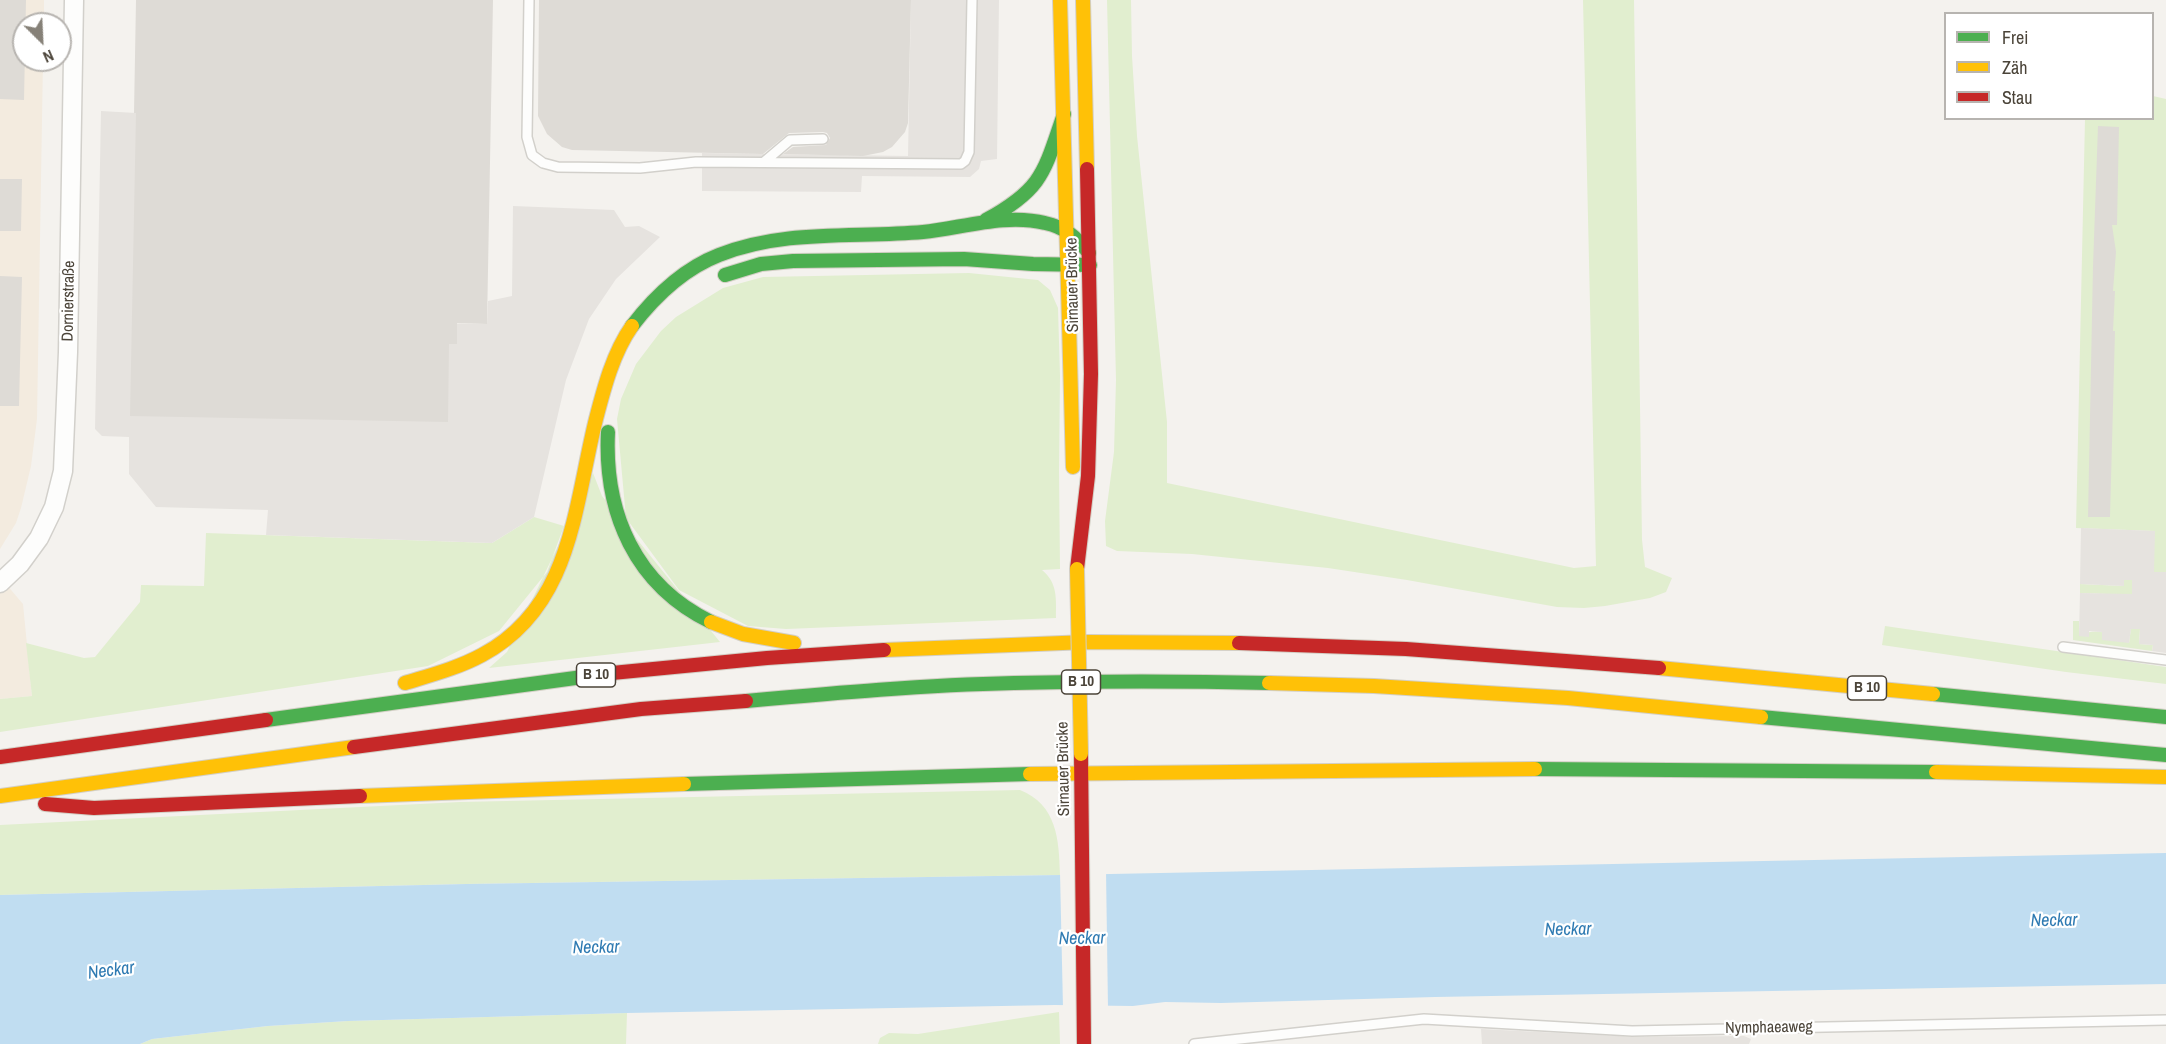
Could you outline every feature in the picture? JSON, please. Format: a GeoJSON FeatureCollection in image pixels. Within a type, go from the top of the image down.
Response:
{"type":"FeatureCollection","features":[{"type":"Feature","properties":{"kind":"main road","name":"Sirnauer Brücke"},"geometry":{"type":"LineString","coordinates":[[1060,0],[1077,569],[1084,1044]]}},
{"type":"Feature","properties":{"kind":"main road","name":"Sirnauer Brücke"},"geometry":{"type":"LineString","coordinates":[[1077,569],[1086,500],[1091,427],[1083,0]]}},
{"type":"Feature","properties":{"kind":"main road"},"geometry":{"type":"LineString","coordinates":[[974,226],[1016,203],[1036,186],[1048,165],[1064,114]]}},
{"type":"Feature","properties":{"kind":"main road"},"geometry":{"type":"LineString","coordinates":[[327,711],[388,689],[447,672],[484,655],[520,628],[545,597],[554,581],[569,542],[601,398],[608,374],[628,332],[639,314],[669,284],[715,256],[737,247],[766,240],[879,235],[1034,220],[1056,224],[1067,230],[1083,243],[1089,259],[1068,266],[964,259],[793,261],[761,264],[714,280]]}},
{"type":"Feature","properties":{"kind":"main road"},"geometry":{"type":"LineString","coordinates":[[623,375],[613,400],[608,430],[607,474],[610,499],[626,541],[639,562],[654,579],[691,611],[712,623],[745,635],[867,651]]}},
{"type":"Feature","properties":{"kind":"main road","name":"B 10"},"geometry":{"type":"LineString","coordinates":[[0,757],[641,670],[867,651],[1153,642],[1365,647],[1568,659],[2166,717]]}},
{"type":"Feature","properties":{"kind":"main road","name":"B 10"},"geometry":{"type":"LineString","coordinates":[[0,798],[262,759],[641,709],[876,690],[1012,683],[1168,681],[1374,686],[1545,696],[2166,755]]}},
{"type":"Feature","properties":{"kind":"main road"},"geometry":{"type":"LineString","coordinates":[[0,798],[94,808],[656,783],[1384,768],[1730,767],[1944,770],[2166,777]]}},
{"type":"Feature","properties":{"kind":"street","name":"Dornierstraße"},"geometry":{"type":"LineString","coordinates":[[0,583],[20,564],[39,538],[54,507],[63,471],[68,351],[75,0]]}},
{"type":"Feature","properties":{"kind":"lane"},"geometry":{"type":"LineString","coordinates":[[529,0],[527,137],[530,150],[536,160],[558,167],[640,168],[696,162],[961,164],[968,157],[972,0]]}},
{"type":"Feature","properties":{"kind":"lane"},"geometry":{"type":"LineString","coordinates":[[764,162],[790,140],[823,139]]}},
{"type":"Feature","properties":{"kind":"lane"},"geometry":{"type":"LineString","coordinates":[[2063,647],[2166,660]]}},
{"type":"Feature","properties":{"kind":"lane","name":"Nymphaeaweg"},"geometry":{"type":"LineString","coordinates":[[1194,1044],[1424,1019],[1632,1031],[2166,1020]]}},
{"type":"Feature","properties":{"kind":"shaded area"},"geometry":{"type":"Polygon","coordinates":[[[0,0],[44,0],[44,12],[12,12],[12,72],[43,72],[37,419],[31,466],[21,508],[16,523],[0,549],[0,0]]]}},
{"type":"Feature","properties":{"kind":"shaded area"},"geometry":{"type":"Polygon","coordinates":[[[911,0],[999,0],[997,159],[981,161],[979,169],[970,177],[862,176],[861,192],[702,191],[702,153],[908,156],[911,0]]]}},
{"type":"Feature","properties":{"kind":"shaded area"},"geometry":{"type":"Polygon","coordinates":[[[101,111],[136,113],[423,323],[487,324],[488,301],[512,296],[513,206],[614,210],[625,227],[639,226],[660,237],[616,279],[589,319],[566,380],[534,517],[492,543],[266,535],[268,510],[156,507],[129,474],[129,437],[102,436],[95,429],[101,111]]]}},
{"type":"Feature","properties":{"kind":"shaded area"},"geometry":{"type":"Polygon","coordinates":[[[2081,528],[2155,531],[2154,572],[2166,572],[2166,653],[2152,651],[2153,645],[2139,644],[2140,629],[2131,629],[2129,643],[2102,640],[2102,632],[2089,631],[2089,637],[2079,636],[2080,593],[2132,594],[2132,580],[2124,580],[2124,586],[2080,584],[2081,528]]]}},
{"type":"Feature","properties":{"kind":"shaded area"},"geometry":{"type":"Polygon","coordinates":[[[0,577],[23,604],[32,696],[0,699],[0,577]]]}},
{"type":"Feature","properties":{"kind":"shaded area"},"geometry":{"type":"Polygon","coordinates":[[[1481,1029],[1638,1037],[1744,1036],[1751,1039],[1749,1044],[1482,1044],[1481,1029]]]}},
{"type":"Feature","properties":{"kind":"green space"},"geometry":{"type":"Polygon","coordinates":[[[1107,0],[1131,0],[1137,136],[1167,422],[1167,483],[1574,568],[1596,566],[1583,0],[1634,0],[1642,540],[1645,567],[1672,578],[1666,592],[1650,598],[1605,606],[1557,607],[1328,568],[1192,554],[1117,551],[1106,546],[1105,521],[1114,452],[1116,380],[1107,0]]]}},
{"type":"Feature","properties":{"kind":"green space"},"geometry":{"type":"Polygon","coordinates":[[[2154,96],[2166,99],[2166,572],[2154,572],[2154,531],[2076,528],[2085,120],[2154,120],[2154,96]]]}},
{"type":"Feature","properties":{"kind":"green space"},"geometry":{"type":"Polygon","coordinates":[[[969,273],[1038,280],[1050,290],[1058,308],[1060,569],[1042,570],[1053,586],[1056,598],[1056,618],[786,629],[748,626],[679,590],[626,518],[617,419],[621,399],[636,364],[661,331],[676,317],[723,288],[763,277],[969,273]]]}},
{"type":"Feature","properties":{"kind":"green space"},"geometry":{"type":"Polygon","coordinates":[[[593,473],[602,496],[720,642],[489,668],[507,652],[593,473]]]}},
{"type":"Feature","properties":{"kind":"green space"},"geometry":{"type":"Polygon","coordinates":[[[534,517],[564,526],[547,572],[499,631],[428,666],[0,732],[0,699],[32,696],[26,643],[84,658],[95,657],[140,602],[141,585],[204,586],[206,533],[492,543],[534,517]]]}},
{"type":"Feature","properties":{"kind":"green space"},"geometry":{"type":"Polygon","coordinates":[[[2124,580],[2132,580],[2132,595],[2080,593],[2080,584],[2124,586],[2124,580]]]}},
{"type":"Feature","properties":{"kind":"green space"},"geometry":{"type":"Polygon","coordinates":[[[2073,621],[2079,621],[2079,636],[2098,632],[2129,643],[2131,628],[2140,629],[2139,644],[2153,645],[2152,651],[2073,640],[2073,621]]]}},
{"type":"Feature","properties":{"kind":"green space"},"geometry":{"type":"Polygon","coordinates":[[[1885,626],[2166,667],[2166,684],[1882,645],[1885,626]]]}},
{"type":"Feature","properties":{"kind":"green space"},"geometry":{"type":"Polygon","coordinates":[[[1020,790],[1032,796],[1049,814],[1057,836],[1060,875],[466,884],[0,895],[0,825],[460,802],[1020,790]]]}},
{"type":"Feature","properties":{"kind":"green space"},"geometry":{"type":"Polygon","coordinates":[[[1059,1012],[1060,1044],[878,1044],[880,1038],[889,1033],[918,1034],[1059,1012]]]}},
{"type":"Feature","properties":{"kind":"green space"},"geometry":{"type":"Polygon","coordinates":[[[627,1013],[626,1044],[140,1044],[152,1039],[268,1026],[348,1021],[627,1013]]]}},
{"type":"Feature","properties":{"kind":"water","name":"Neckar"},"geometry":{"type":"Polygon","coordinates":[[[2166,853],[2166,984],[1221,1003],[1165,1002],[1133,1006],[1055,1005],[627,1013],[348,1021],[268,1026],[152,1039],[140,1044],[0,1044],[0,895],[466,884],[1060,875],[2166,853]]]}},
{"type":"Feature","properties":{"kind":"pier"},"geometry":{"type":"Polygon","coordinates":[[[1106,871],[1108,1009],[1063,1008],[1060,872],[1106,871]]]}},
{"type":"Feature","properties":{"kind":"building"},"geometry":{"type":"Polygon","coordinates":[[[0,0],[26,0],[26,12],[12,12],[12,72],[25,72],[24,100],[0,99],[0,0]]]}},
{"type":"Feature","properties":{"kind":"building"},"geometry":{"type":"Polygon","coordinates":[[[136,0],[493,0],[487,324],[457,323],[457,344],[449,344],[448,422],[130,416],[136,0]]]}},
{"type":"Feature","properties":{"kind":"building"},"geometry":{"type":"Polygon","coordinates":[[[539,0],[911,0],[908,123],[905,132],[892,147],[883,152],[863,156],[783,154],[793,147],[826,145],[830,138],[827,133],[823,132],[789,133],[763,154],[572,150],[562,147],[547,134],[538,116],[539,0]]]}},
{"type":"Feature","properties":{"kind":"building"},"geometry":{"type":"Polygon","coordinates":[[[2098,126],[2119,127],[2117,225],[2112,225],[2116,252],[2113,291],[2115,291],[2113,331],[2115,331],[2110,517],[2088,517],[2098,126]]]}},
{"type":"Feature","properties":{"kind":"building"},"geometry":{"type":"Polygon","coordinates":[[[0,179],[22,179],[21,231],[0,231],[0,179]]]}},
{"type":"Feature","properties":{"kind":"building"},"geometry":{"type":"Polygon","coordinates":[[[0,276],[22,277],[19,406],[0,406],[0,276]]]}},
{"type":"Feature","properties":{"kind":"traffic: fast"},"geometry":{"type":"LineString","coordinates":[[986,220],[1019,199],[1039,177],[1046,165],[1064,114]]}},
{"type":"Feature","properties":{"kind":"traffic: fast"},"geometry":{"type":"LineString","coordinates":[[632,326],[660,294],[693,268],[719,255],[769,241],[820,236],[923,232],[1000,220],[1030,220],[1065,230],[1089,253]]}},
{"type":"Feature","properties":{"kind":"traffic: fast"},"geometry":{"type":"LineString","coordinates":[[725,275],[761,264],[793,261],[964,259],[1090,265]]}},
{"type":"Feature","properties":{"kind":"traffic: fast"},"geometry":{"type":"LineString","coordinates":[[608,432],[608,462],[612,491],[619,518],[630,544],[644,567],[662,588],[685,607],[711,622]]}},
{"type":"Feature","properties":{"kind":"traffic: fast"},"geometry":{"type":"LineString","coordinates":[[266,720],[612,673]]}},
{"type":"Feature","properties":{"kind":"traffic: fast"},"geometry":{"type":"LineString","coordinates":[[746,701],[980,684],[1269,683]]}},
{"type":"Feature","properties":{"kind":"traffic: fast"},"geometry":{"type":"LineString","coordinates":[[1933,694],[2166,717]]}},
{"type":"Feature","properties":{"kind":"traffic: fast"},"geometry":{"type":"LineString","coordinates":[[1761,717],[2166,755]]}},
{"type":"Feature","properties":{"kind":"traffic: fast"},"geometry":{"type":"LineString","coordinates":[[1535,769],[1936,772]]}},
{"type":"Feature","properties":{"kind":"traffic: fast"},"geometry":{"type":"LineString","coordinates":[[684,784],[1030,774]]}},
{"type":"Feature","properties":{"kind":"traffic: slow"},"geometry":{"type":"LineString","coordinates":[[1060,0],[1073,467]]}},
{"type":"Feature","properties":{"kind":"traffic: slow"},"geometry":{"type":"LineString","coordinates":[[1083,0],[1087,169]]}},
{"type":"Feature","properties":{"kind":"traffic: slow"},"geometry":{"type":"LineString","coordinates":[[405,683],[482,655],[512,635],[535,610],[552,582],[564,552],[574,520],[606,383],[619,348],[632,326]]}},
{"type":"Feature","properties":{"kind":"traffic: slow"},"geometry":{"type":"LineString","coordinates":[[1077,569],[1081,754]]}},
{"type":"Feature","properties":{"kind":"traffic: slow"},"geometry":{"type":"LineString","coordinates":[[711,622],[743,634],[794,643]]}},
{"type":"Feature","properties":{"kind":"traffic: slow"},"geometry":{"type":"LineString","coordinates":[[884,650],[1088,642],[1239,643]]}},
{"type":"Feature","properties":{"kind":"traffic: slow"},"geometry":{"type":"LineString","coordinates":[[1659,668],[1933,694]]}},
{"type":"Feature","properties":{"kind":"traffic: slow"},"geometry":{"type":"LineString","coordinates":[[1269,683],[1374,686],[1568,698],[1761,717]]}},
{"type":"Feature","properties":{"kind":"traffic: slow"},"geometry":{"type":"LineString","coordinates":[[0,796],[354,747]]}},
{"type":"Feature","properties":{"kind":"traffic: slow"},"geometry":{"type":"LineString","coordinates":[[1030,774],[1535,769]]}},
{"type":"Feature","properties":{"kind":"traffic: slow"},"geometry":{"type":"LineString","coordinates":[[1936,772],[2166,777]]}},
{"type":"Feature","properties":{"kind":"traffic: slow"},"geometry":{"type":"LineString","coordinates":[[360,796],[684,784]]}},
{"type":"Feature","properties":{"kind":"traffic: jam"},"geometry":{"type":"LineString","coordinates":[[1077,569],[1088,476],[1091,374],[1087,169]]}},
{"type":"Feature","properties":{"kind":"traffic: jam"},"geometry":{"type":"LineString","coordinates":[[1239,643],[1406,649],[1659,668]]}},
{"type":"Feature","properties":{"kind":"traffic: jam"},"geometry":{"type":"LineString","coordinates":[[612,673],[767,658],[884,650]]}},
{"type":"Feature","properties":{"kind":"traffic: jam"},"geometry":{"type":"LineString","coordinates":[[354,747],[641,709],[746,701]]}},
{"type":"Feature","properties":{"kind":"traffic: jam"},"geometry":{"type":"LineString","coordinates":[[0,757],[266,720]]}},
{"type":"Feature","properties":{"kind":"traffic: jam"},"geometry":{"type":"LineString","coordinates":[[1081,754],[1084,1044]]}},
{"type":"Feature","properties":{"kind":"traffic: jam"},"geometry":{"type":"LineString","coordinates":[[45,804],[94,808],[360,796]]}}]}
